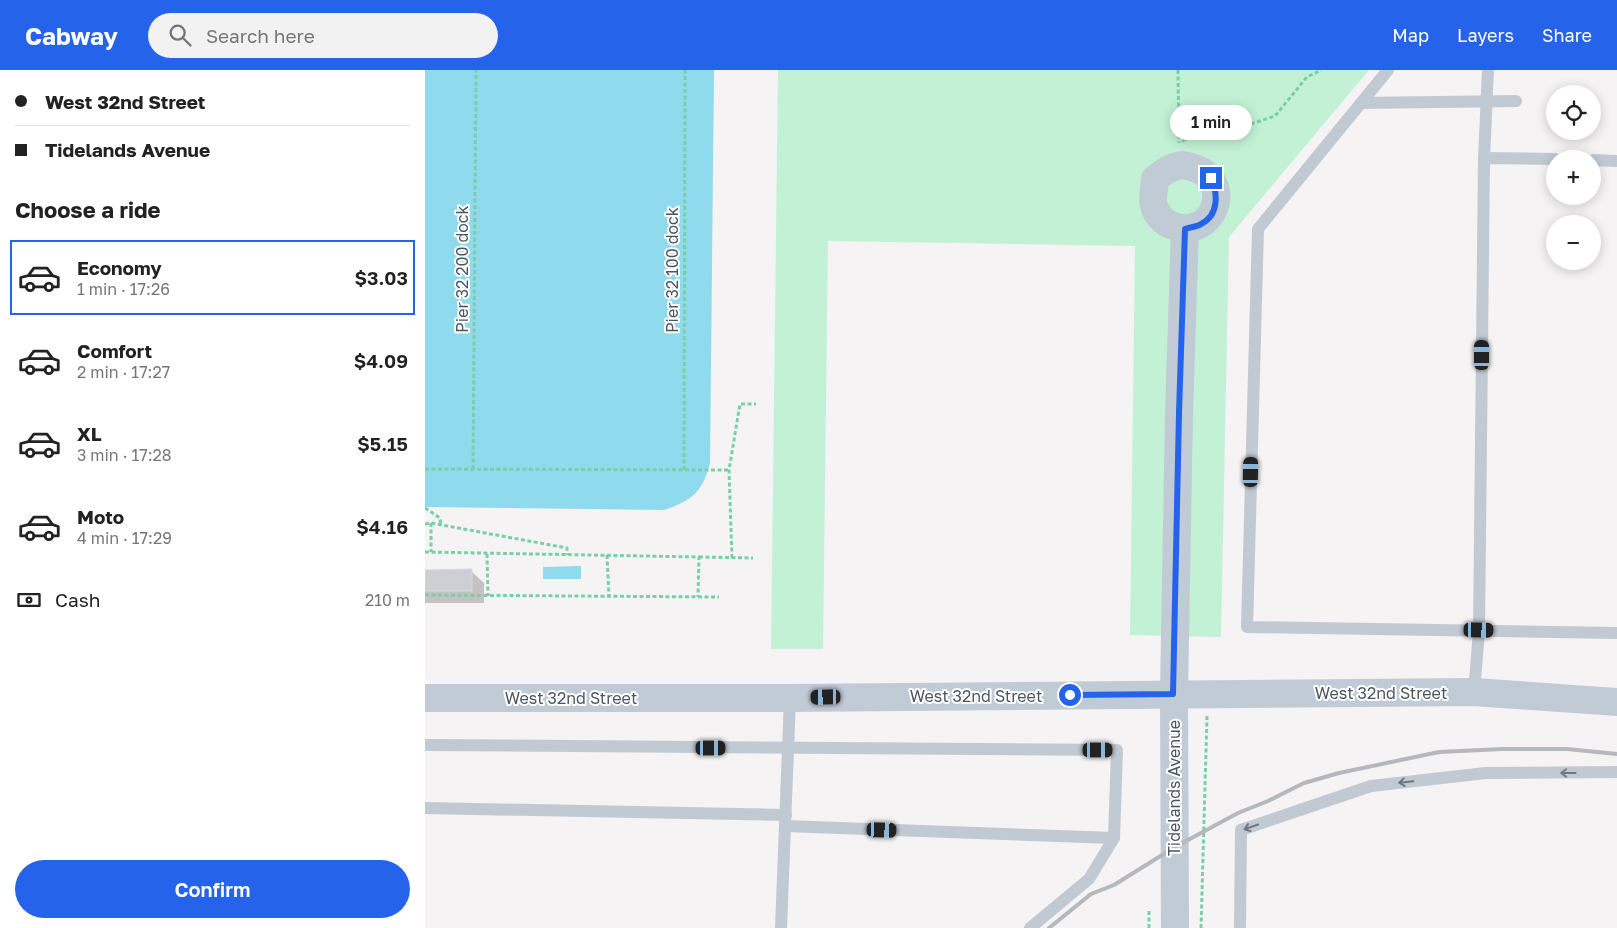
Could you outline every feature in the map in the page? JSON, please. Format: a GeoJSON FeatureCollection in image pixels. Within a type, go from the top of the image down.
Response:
{"type":"FeatureCollection","features":[{"type":"Feature","properties":{"kind":"street","name":"Tidelands Avenue"},"geometry":{"type":"LineString","coordinates":[[1175,928],[1173,694],[1185,229]]}},
{"type":"Feature","properties":{"kind":"street","name":"West 32nd Street"},"geometry":{"type":"LineString","coordinates":[[425,698],[790,698],[1474,692],[1617,702]]}},
{"type":"Feature","properties":{"kind":"lane"},"geometry":{"type":"LineString","coordinates":[[1388,70],[1258,229],[1247,627],[1617,633]]}},
{"type":"Feature","properties":{"kind":"lane"},"geometry":{"type":"LineString","coordinates":[[1474,692],[1479,630],[1484,158],[1489,70]]}},
{"type":"Feature","properties":{"kind":"lane"},"geometry":{"type":"LineString","coordinates":[[1361,103],[1516,101]]}},
{"type":"Feature","properties":{"kind":"lane"},"geometry":{"type":"LineString","coordinates":[[1484,158],[1546,159]]}},
{"type":"Feature","properties":{"kind":"lane"},"geometry":{"type":"LineString","coordinates":[[1601,160],[1617,161]]}},
{"type":"Feature","properties":{"kind":"lane"},"geometry":{"type":"LineString","coordinates":[[781,928],[790,698]]}},
{"type":"Feature","properties":{"kind":"lane"},"geometry":{"type":"LineString","coordinates":[[425,745],[1117,750],[1114,838],[1089,879],[1030,928]]}},
{"type":"Feature","properties":{"kind":"lane"},"geometry":{"type":"LineString","coordinates":[[1240,928],[1241,830],[1371,786],[1486,773],[1617,772]]}},
{"type":"Feature","properties":{"kind":"lane"},"geometry":{"type":"LineString","coordinates":[[425,808],[785,821],[1114,838]]}},
{"type":"Feature","properties":{"kind":"path","name":"Pier 32 200 dock"},"geometry":{"type":"LineString","coordinates":[[473,469],[476,70]]}},
{"type":"Feature","properties":{"kind":"path","name":"Pier 32 100 dock"},"geometry":{"type":"LineString","coordinates":[[684,470],[685,70]]}},
{"type":"Feature","properties":{"kind":"path"},"geometry":{"type":"LineString","coordinates":[[1179,70],[1179,142],[1203,132],[1248,124],[1275,116],[1307,77],[1321,70]]}},
{"type":"Feature","properties":{"kind":"path"},"geometry":{"type":"LineString","coordinates":[[732,558],[729,470],[739,404],[756,404]]}},
{"type":"Feature","properties":{"kind":"path"},"geometry":{"type":"LineString","coordinates":[[425,469],[729,470]]}},
{"type":"Feature","properties":{"kind":"path"},"geometry":{"type":"LineString","coordinates":[[425,508],[440,518],[441,525]]}},
{"type":"Feature","properties":{"kind":"path"},"geometry":{"type":"LineString","coordinates":[[425,524],[441,525],[567,548],[567,555]]}},
{"type":"Feature","properties":{"kind":"path"},"geometry":{"type":"LineString","coordinates":[[431,524],[431,552]]}},
{"type":"Feature","properties":{"kind":"path"},"geometry":{"type":"LineString","coordinates":[[425,552],[753,558]]}},
{"type":"Feature","properties":{"kind":"path"},"geometry":{"type":"LineString","coordinates":[[487,554],[488,596]]}},
{"type":"Feature","properties":{"kind":"path"},"geometry":{"type":"LineString","coordinates":[[607,555],[609,597]]}},
{"type":"Feature","properties":{"kind":"path"},"geometry":{"type":"LineString","coordinates":[[698,597],[699,557]]}},
{"type":"Feature","properties":{"kind":"path"},"geometry":{"type":"LineString","coordinates":[[425,595],[719,597]]}},
{"type":"Feature","properties":{"kind":"path"},"geometry":{"type":"LineString","coordinates":[[1201,928],[1207,694]]}},
{"type":"Feature","properties":{"kind":"green space"},"geometry":{"type":"Polygon","coordinates":[[[778,70],[1369,70],[1229,237],[1221,637],[1130,635],[1135,246],[828,241],[823,649],[771,649],[778,70]]]}},
{"type":"Feature","properties":{"kind":"water"},"geometry":{"type":"Polygon","coordinates":[[[425,70],[714,70],[710,463],[700,488],[689,499],[664,510],[425,507],[425,70]]]}},
{"type":"Feature","properties":{"kind":"water"},"geometry":{"type":"Polygon","coordinates":[[[581,566],[581,579],[543,579],[543,567],[581,566]]]}},
{"type":"Feature","properties":{"kind":"building"},"geometry":{"type":"Polygon","coordinates":[[[472,569],[472,591],[425,591],[425,570],[472,569]]]}},
{"type":"Feature","properties":{"kind":"railway"},"geometry":{"type":"LineString","coordinates":[[1049,928],[1091,894],[1114,885],[1175,847],[1238,813],[1304,783],[1339,773],[1439,752],[1567,749],[1617,754]]}},
{"type":"Feature","properties":{"kind":"route"},"geometry":{"type":"LineString","coordinates":[[1070,695],[1173,694],[1185,229],[1201,224],[1214,209],[1217,198],[1211,178]]}}]}
